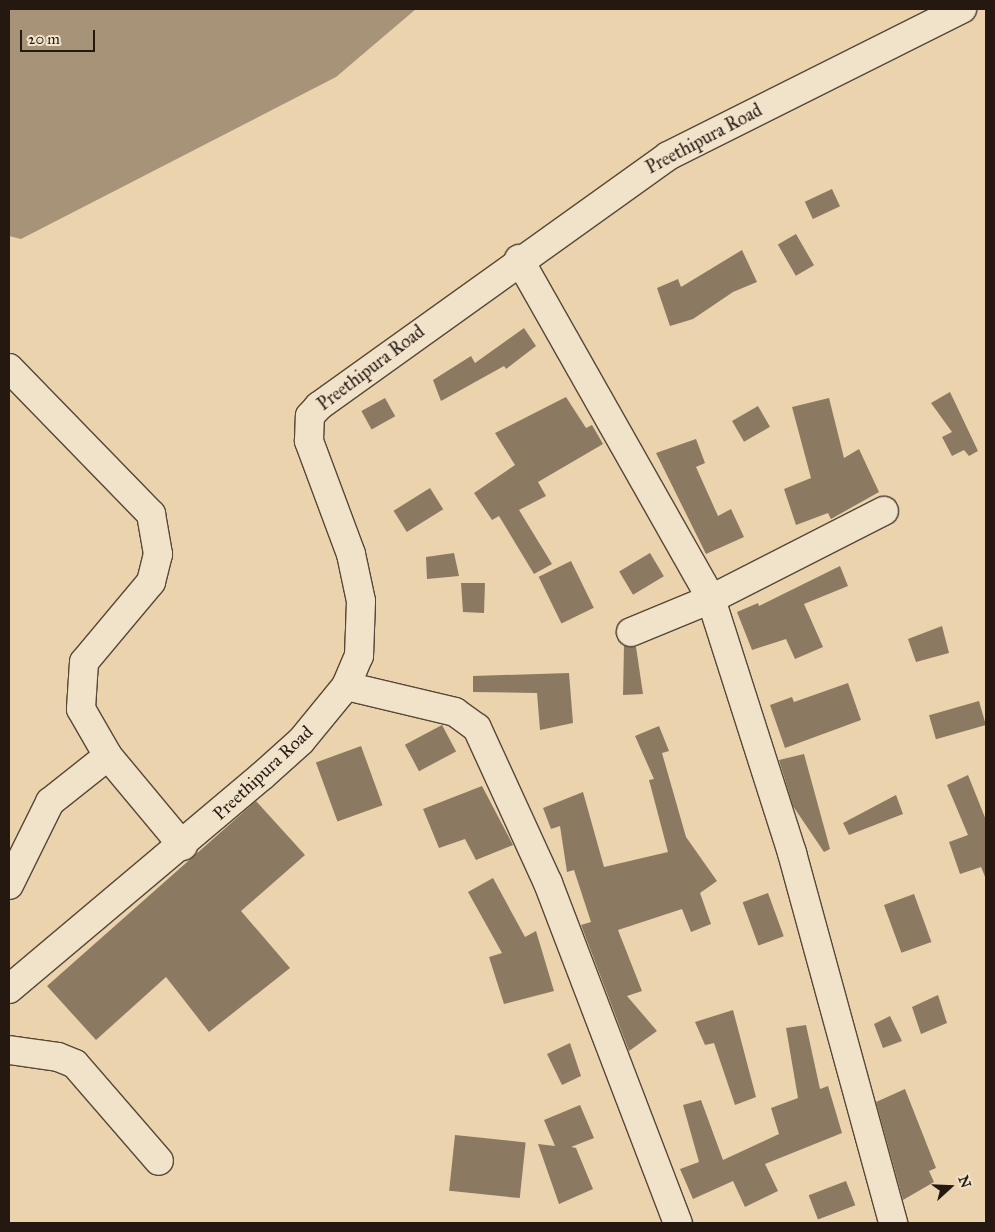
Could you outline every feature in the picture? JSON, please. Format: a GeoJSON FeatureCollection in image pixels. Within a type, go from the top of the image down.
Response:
{"type":"FeatureCollection","features":[{"type":"Feature","properties":{"kind":"street","name":"Preethipura Road"},"geometry":{"type":"LineString","coordinates":[[9,989],[183,846],[301,741],[346,686],[359,656],[361,601],[351,554],[309,441],[310,416],[327,398],[613,192],[702,136],[962,9]]}},
{"type":"Feature","properties":{"kind":"street"},"geometry":{"type":"LineString","coordinates":[[519,259],[711,599],[792,852],[893,1223]]}},
{"type":"Feature","properties":{"kind":"street"},"geometry":{"type":"LineString","coordinates":[[9,368],[151,514],[158,554],[151,582],[84,662],[81,709],[108,756],[183,846]]}},
{"type":"Feature","properties":{"kind":"street"},"geometry":{"type":"LineString","coordinates":[[631,632],[711,599],[884,511]]}},
{"type":"Feature","properties":{"kind":"street"},"geometry":{"type":"LineString","coordinates":[[346,686],[455,712],[477,728],[548,884],[678,1223]]}},
{"type":"Feature","properties":{"kind":"street"},"geometry":{"type":"LineString","coordinates":[[9,885],[50,802],[108,756]]}},
{"type":"Feature","properties":{"kind":"street"},"geometry":{"type":"LineString","coordinates":[[9,1050],[76,1064],[159,1161]]}},
{"type":"Feature","properties":{"kind":"shaded area"},"geometry":{"type":"Polygon","coordinates":[[[9,9],[416,9],[336,77],[21,239],[9,236],[9,9]]]}},
{"type":"Feature","properties":{"kind":"building"},"geometry":{"type":"Polygon","coordinates":[[[832,189],[840,206],[813,219],[805,202],[832,189]]]}},
{"type":"Feature","properties":{"kind":"building"},"geometry":{"type":"Polygon","coordinates":[[[796,234],[814,265],[796,276],[778,244],[796,234]]]}},
{"type":"Feature","properties":{"kind":"building"},"geometry":{"type":"Polygon","coordinates":[[[742,250],[757,282],[733,292],[693,319],[670,326],[657,288],[678,279],[681,287],[742,250]]]}},
{"type":"Feature","properties":{"kind":"building"},"geometry":{"type":"Polygon","coordinates":[[[524,328],[536,346],[506,369],[504,366],[441,401],[433,380],[471,356],[475,363],[524,328]]]}},
{"type":"Feature","properties":{"kind":"building"},"geometry":{"type":"Polygon","coordinates":[[[950,392],[978,451],[969,456],[964,450],[952,456],[942,437],[952,432],[931,403],[950,392]]]}},
{"type":"Feature","properties":{"kind":"building"},"geometry":{"type":"Polygon","coordinates":[[[566,397],[586,428],[592,425],[603,444],[538,482],[546,496],[519,510],[552,564],[534,574],[499,516],[492,520],[474,493],[515,465],[495,433],[566,397]]]}},
{"type":"Feature","properties":{"kind":"building"},"geometry":{"type":"Polygon","coordinates":[[[385,398],[395,416],[372,429],[361,411],[385,398]]]}},
{"type":"Feature","properties":{"kind":"building"},"geometry":{"type":"Polygon","coordinates":[[[829,398],[844,458],[859,449],[879,492],[831,519],[828,513],[796,525],[784,489],[811,478],[792,407],[829,398]]]}},
{"type":"Feature","properties":{"kind":"building"},"geometry":{"type":"Polygon","coordinates":[[[758,406],[770,427],[744,442],[732,421],[758,406]]]}},
{"type":"Feature","properties":{"kind":"building"},"geometry":{"type":"Polygon","coordinates":[[[696,439],[705,463],[696,467],[718,516],[731,509],[744,537],[706,554],[656,453],[696,439]]]}},
{"type":"Feature","properties":{"kind":"building"},"geometry":{"type":"Polygon","coordinates":[[[430,488],[443,509],[407,532],[394,511],[430,488]]]}},
{"type":"Feature","properties":{"kind":"building"},"geometry":{"type":"Polygon","coordinates":[[[454,553],[459,576],[427,579],[426,557],[454,553]]]}},
{"type":"Feature","properties":{"kind":"building"},"geometry":{"type":"Polygon","coordinates":[[[650,553],[664,576],[633,595],[619,572],[650,553]]]}},
{"type":"Feature","properties":{"kind":"building"},"geometry":{"type":"Polygon","coordinates":[[[571,561],[594,608],[561,624],[539,577],[571,561]]]}},
{"type":"Feature","properties":{"kind":"building"},"geometry":{"type":"Polygon","coordinates":[[[840,566],[848,586],[804,604],[823,647],[795,659],[786,639],[752,650],[737,612],[758,603],[759,606],[840,566]]]}},
{"type":"Feature","properties":{"kind":"building"},"geometry":{"type":"Polygon","coordinates":[[[461,583],[485,583],[484,613],[463,612],[461,583]]]}},
{"type":"Feature","properties":{"kind":"building"},"geometry":{"type":"Polygon","coordinates":[[[942,626],[949,653],[916,662],[908,639],[942,626]]]}},
{"type":"Feature","properties":{"kind":"building"},"geometry":{"type":"Polygon","coordinates":[[[624,645],[636,647],[643,694],[623,695],[624,645]]]}},
{"type":"Feature","properties":{"kind":"building"},"geometry":{"type":"Polygon","coordinates":[[[569,673],[573,723],[540,730],[537,693],[473,692],[473,676],[569,673]]]}},
{"type":"Feature","properties":{"kind":"building"},"geometry":{"type":"Polygon","coordinates":[[[848,683],[861,720],[785,748],[770,705],[792,697],[794,702],[848,683]]]}},
{"type":"Feature","properties":{"kind":"building"},"geometry":{"type":"Polygon","coordinates":[[[979,701],[986,725],[936,739],[929,715],[979,701]]]}},
{"type":"Feature","properties":{"kind":"building"},"geometry":{"type":"Polygon","coordinates":[[[442,725],[456,751],[419,771],[405,745],[442,725]]]}},
{"type":"Feature","properties":{"kind":"building"},"geometry":{"type":"Polygon","coordinates":[[[659,726],[669,751],[662,753],[686,837],[717,881],[700,893],[711,924],[691,932],[682,909],[618,930],[642,991],[627,996],[657,1031],[629,1051],[581,925],[591,922],[574,870],[567,872],[560,826],[551,829],[543,808],[583,792],[604,867],[668,852],[649,780],[654,779],[635,736],[659,726]]]}},
{"type":"Feature","properties":{"kind":"building"},"geometry":{"type":"Polygon","coordinates":[[[361,746],[383,805],[337,822],[316,762],[361,746]]]}},
{"type":"Feature","properties":{"kind":"building"},"geometry":{"type":"Polygon","coordinates":[[[804,754],[830,849],[824,852],[793,806],[779,760],[804,754]]]}},
{"type":"Feature","properties":{"kind":"building"},"geometry":{"type":"Polygon","coordinates":[[[968,775],[986,820],[986,879],[981,867],[960,874],[949,842],[968,835],[947,785],[968,775]]]}},
{"type":"Feature","properties":{"kind":"building"},"geometry":{"type":"Polygon","coordinates":[[[482,786],[513,845],[476,860],[465,839],[439,848],[423,809],[482,786]]]}},
{"type":"Feature","properties":{"kind":"building"},"geometry":{"type":"Polygon","coordinates":[[[896,795],[903,814],[849,835],[843,823],[896,795]]]}},
{"type":"Feature","properties":{"kind":"building"},"geometry":{"type":"Polygon","coordinates":[[[256,801],[305,855],[241,911],[290,968],[209,1032],[166,977],[96,1040],[47,986],[256,801]]]}},
{"type":"Feature","properties":{"kind":"building"},"geometry":{"type":"Polygon","coordinates":[[[493,878],[525,937],[536,931],[554,991],[504,1004],[489,957],[502,953],[468,892],[493,878]]]}},
{"type":"Feature","properties":{"kind":"building"},"geometry":{"type":"Polygon","coordinates":[[[768,893],[784,936],[758,945],[743,902],[768,893]]]}},
{"type":"Feature","properties":{"kind":"building"},"geometry":{"type":"Polygon","coordinates":[[[914,894],[931,942],[901,953],[884,905],[914,894]]]}},
{"type":"Feature","properties":{"kind":"building"},"geometry":{"type":"Polygon","coordinates":[[[938,995],[947,1023],[921,1034],[912,1007],[938,995]]]}},
{"type":"Feature","properties":{"kind":"building"},"geometry":{"type":"Polygon","coordinates":[[[733,1010],[756,1097],[735,1105],[714,1043],[705,1045],[695,1022],[733,1010]]]}},
{"type":"Feature","properties":{"kind":"building"},"geometry":{"type":"Polygon","coordinates":[[[890,1016],[902,1041],[883,1048],[874,1024],[890,1016]]]}},
{"type":"Feature","properties":{"kind":"building"},"geometry":{"type":"Polygon","coordinates":[[[806,1025],[820,1089],[828,1086],[842,1133],[765,1164],[778,1191],[745,1207],[733,1181],[693,1199],[680,1169],[699,1162],[683,1105],[701,1100],[723,1160],[779,1134],[771,1108],[798,1098],[786,1028],[806,1025]]]}},
{"type":"Feature","properties":{"kind":"building"},"geometry":{"type":"Polygon","coordinates":[[[570,1043],[581,1076],[562,1085],[547,1054],[570,1043]]]}},
{"type":"Feature","properties":{"kind":"building"},"geometry":{"type":"Polygon","coordinates":[[[905,1089],[936,1168],[929,1171],[934,1182],[903,1200],[876,1102],[905,1089]]]}},
{"type":"Feature","properties":{"kind":"building"},"geometry":{"type":"Polygon","coordinates":[[[580,1105],[594,1138],[571,1147],[576,1148],[593,1189],[559,1204],[538,1144],[555,1146],[544,1120],[580,1105]]]}},
{"type":"Feature","properties":{"kind":"building"},"geometry":{"type":"Polygon","coordinates":[[[455,1135],[526,1142],[520,1198],[449,1191],[455,1135]]]}},
{"type":"Feature","properties":{"kind":"building"},"geometry":{"type":"Polygon","coordinates":[[[846,1181],[855,1205],[818,1220],[809,1195],[846,1181]]]}}]}
